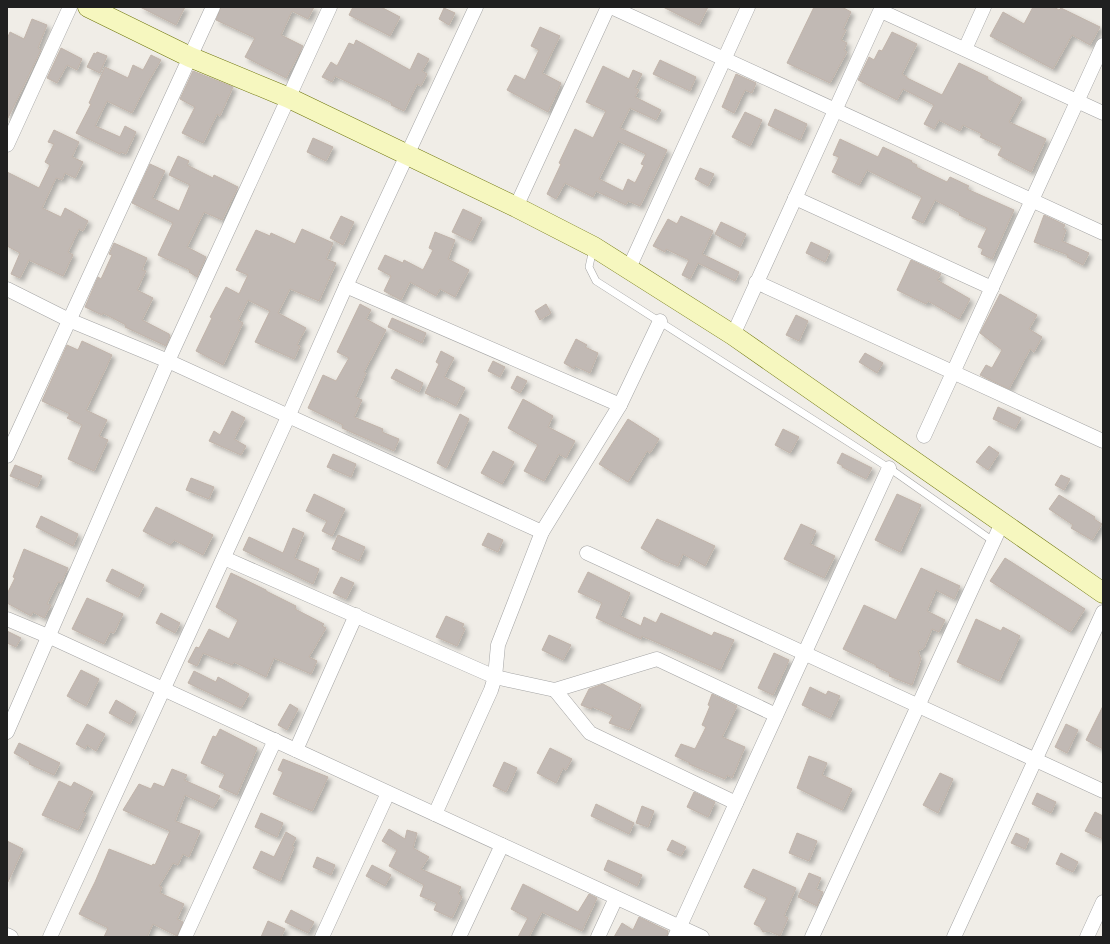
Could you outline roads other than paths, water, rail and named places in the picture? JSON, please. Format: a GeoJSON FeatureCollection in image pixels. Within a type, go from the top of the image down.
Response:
{"type":"FeatureCollection","features":[{"type":"Feature","properties":{"kind":"main road"},"geometry":{"type":"LineString","coordinates":[[88,7],[190,57],[288,98],[516,207],[594,247],[734,335],[1103,593]]}},
{"type":"Feature","properties":{"kind":"street"},"geometry":{"type":"LineString","coordinates":[[7,144],[70,7]]}},
{"type":"Feature","properties":{"kind":"street"},"geometry":{"type":"LineString","coordinates":[[7,456],[213,7]]}},
{"type":"Feature","properties":{"kind":"street"},"geometry":{"type":"LineString","coordinates":[[7,732],[50,637],[168,361],[330,7]]}},
{"type":"Feature","properties":{"kind":"street"},"geometry":{"type":"LineString","coordinates":[[50,937],[224,558],[346,286],[476,7]]}},
{"type":"Feature","properties":{"kind":"street"},"geometry":{"type":"LineString","coordinates":[[516,207],[609,7],[1103,233]]}},
{"type":"Feature","properties":{"kind":"street"},"geometry":{"type":"LineString","coordinates":[[629,268],[748,7]]}},
{"type":"Feature","properties":{"kind":"street"},"geometry":{"type":"LineString","coordinates":[[965,50],[984,7]]}},
{"type":"Feature","properties":{"kind":"street"},"geometry":{"type":"LineString","coordinates":[[734,335],[756,282],[881,9],[965,50],[1103,113]]}},
{"type":"Feature","properties":{"kind":"street"},"geometry":{"type":"LineString","coordinates":[[924,436],[1103,45]]}},
{"type":"Feature","properties":{"kind":"street"},"geometry":{"type":"LineString","coordinates":[[1088,78],[1103,76]]}},
{"type":"Feature","properties":{"kind":"street"},"geometry":{"type":"LineString","coordinates":[[795,198],[992,288]]}},
{"type":"Feature","properties":{"kind":"street"},"geometry":{"type":"LineString","coordinates":[[756,282],[1103,441]]}},
{"type":"Feature","properties":{"kind":"street"},"geometry":{"type":"LineString","coordinates":[[346,286],[620,405]]}},
{"type":"Feature","properties":{"kind":"street"},"geometry":{"type":"LineString","coordinates":[[7,289],[69,320],[168,361],[542,532]]}},
{"type":"Feature","properties":{"kind":"street"},"geometry":{"type":"LineString","coordinates":[[435,814],[492,690],[496,677],[498,645],[542,532],[620,405],[660,321]]}},
{"type":"Feature","properties":{"kind":"street"},"geometry":{"type":"LineString","coordinates":[[677,932],[890,468]]}},
{"type":"Feature","properties":{"kind":"street"},"geometry":{"type":"LineString","coordinates":[[812,937],[1002,523]]}},
{"type":"Feature","properties":{"kind":"street"},"geometry":{"type":"LineString","coordinates":[[587,553],[1103,791]]}},
{"type":"Feature","properties":{"kind":"street"},"geometry":{"type":"LineString","coordinates":[[224,558],[496,677],[555,690],[657,660],[776,715]]}},
{"type":"Feature","properties":{"kind":"street"},"geometry":{"type":"LineString","coordinates":[[954,937],[1103,612]]}},
{"type":"Feature","properties":{"kind":"street"},"geometry":{"type":"LineString","coordinates":[[296,750],[356,615]]}},
{"type":"Feature","properties":{"kind":"street"},"geometry":{"type":"LineString","coordinates":[[7,619],[164,689],[616,898],[677,932],[702,937]]}},
{"type":"Feature","properties":{"kind":"street"},"geometry":{"type":"LineString","coordinates":[[555,690],[590,733],[736,803]]}},
{"type":"Feature","properties":{"kind":"street"},"geometry":{"type":"LineString","coordinates":[[185,937],[275,740]]}},
{"type":"Feature","properties":{"kind":"street"},"geometry":{"type":"LineString","coordinates":[[322,937],[388,793]]}},
{"type":"Feature","properties":{"kind":"street"},"geometry":{"type":"LineString","coordinates":[[459,937],[502,845]]}},
{"type":"Feature","properties":{"kind":"street"},"geometry":{"type":"LineString","coordinates":[[598,937],[616,898]]}},
{"type":"Feature","properties":{"kind":"street"},"geometry":{"type":"LineString","coordinates":[[1087,937],[1103,902]]}},
{"type":"Feature","properties":{"kind":"street"},"geometry":{"type":"LineString","coordinates":[[7,935],[11,937]]}},
{"type":"Feature","properties":{"kind":"lane"},"geometry":{"type":"LineString","coordinates":[[594,247],[589,267],[596,281],[890,468],[993,541]]}}]}
